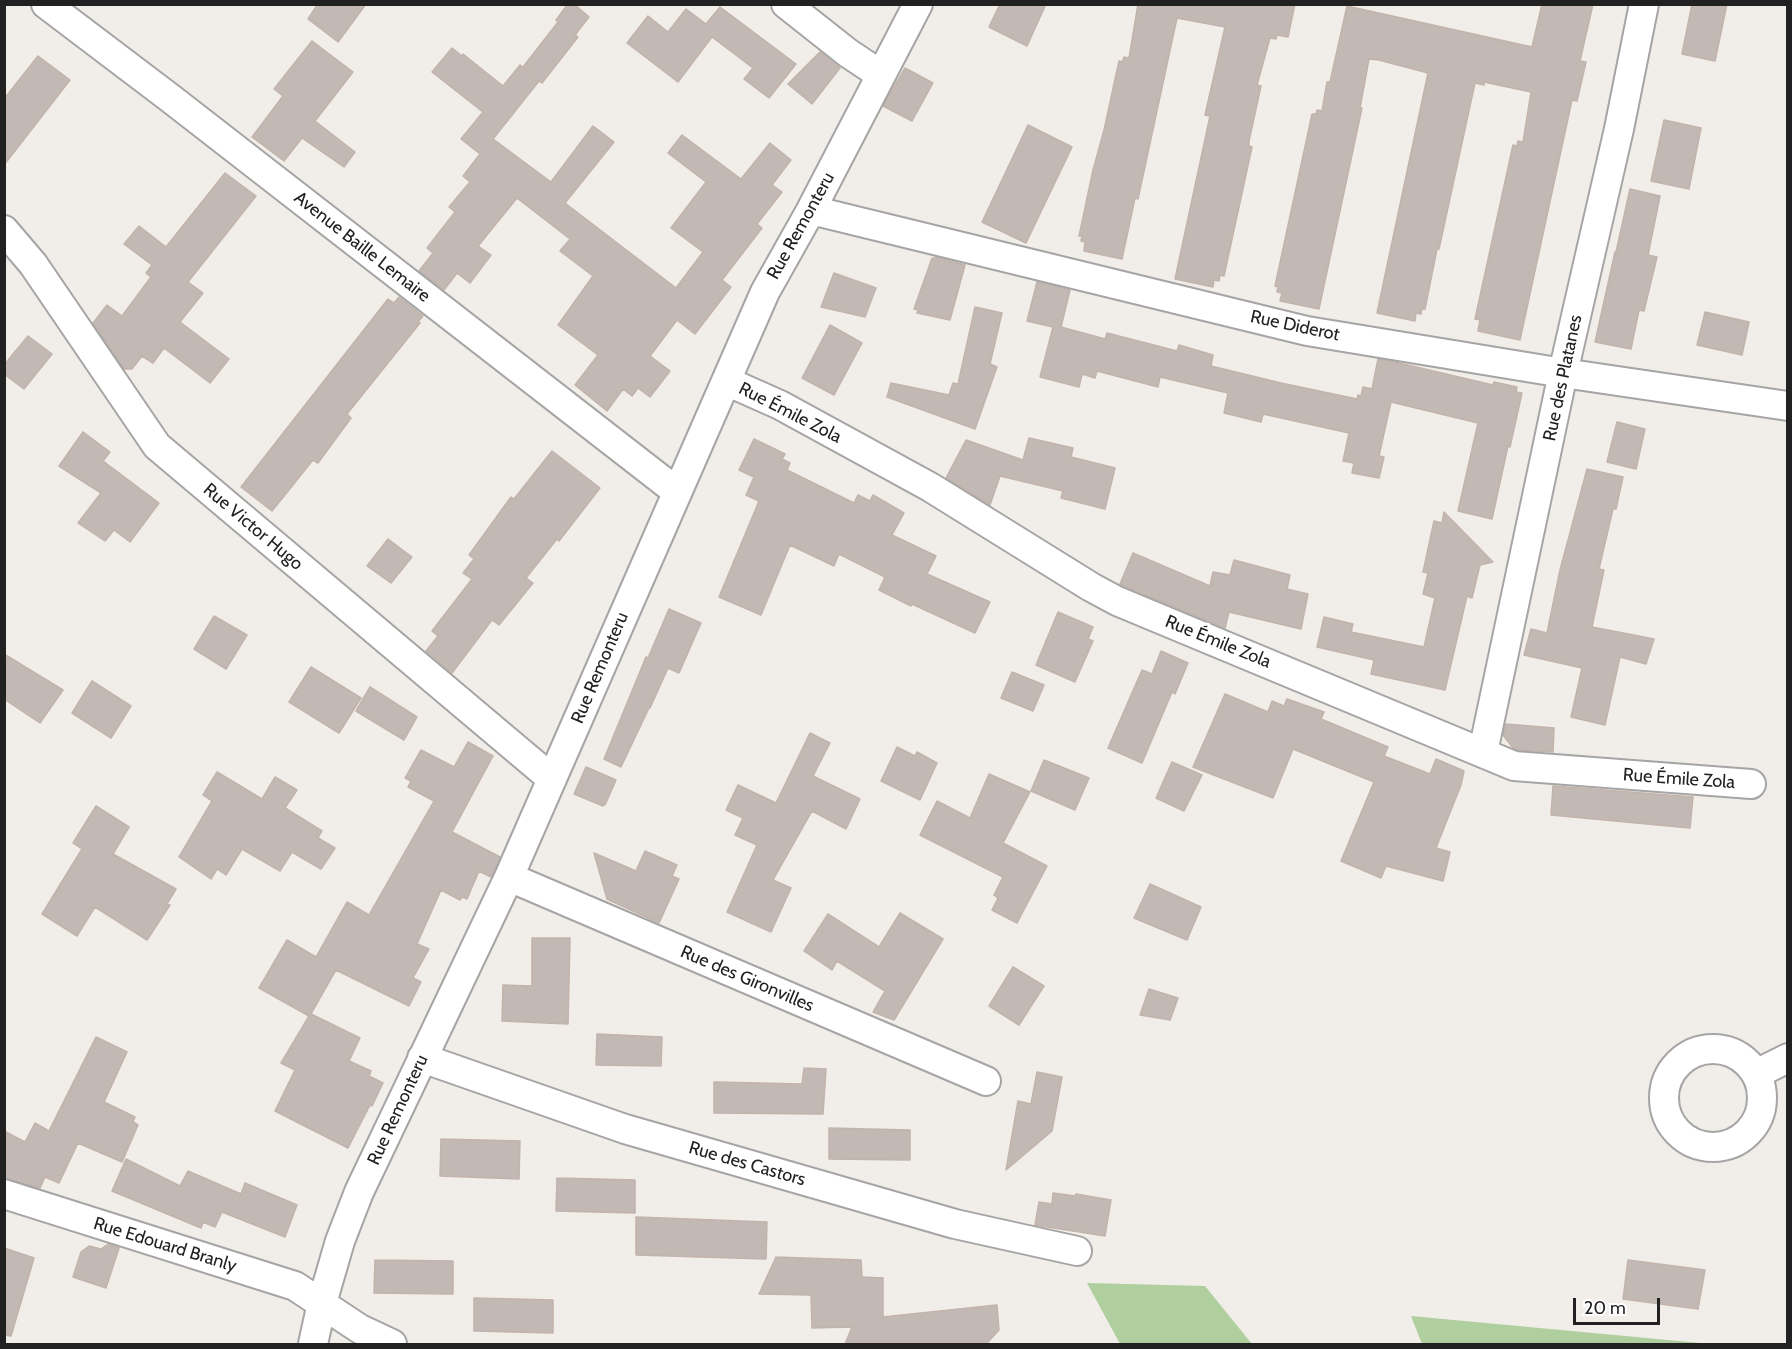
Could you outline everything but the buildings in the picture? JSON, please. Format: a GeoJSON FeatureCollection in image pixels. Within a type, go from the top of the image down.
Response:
{"type":"FeatureCollection","features":[{"type":"Feature","properties":{"kind":"street","name":"Avenue Baille Lemaire"},"geometry":{"type":"LineString","coordinates":[[46,4],[676,491]]}},
{"type":"Feature","properties":{"kind":"street"},"geometry":{"type":"LineString","coordinates":[[786,4],[848,53],[881,75]]}},
{"type":"Feature","properties":{"kind":"street","name":"Rue Remonteru"},"geometry":{"type":"LineString","coordinates":[[313,1344],[340,1241],[359,1192],[508,877],[765,292],[811,210],[918,4]]}},
{"type":"Feature","properties":{"kind":"street","name":"Rue des Platanes"},"geometry":{"type":"LineString","coordinates":[[1483,752],[1563,373],[1619,129],[1644,4]]}},
{"type":"Feature","properties":{"kind":"street","name":"Rue Diderot"},"geometry":{"type":"LineString","coordinates":[[811,210],[1307,331],[1563,373],[1788,406]]}},
{"type":"Feature","properties":{"kind":"street","name":"Rue Victor Hugo"},"geometry":{"type":"LineString","coordinates":[[4,230],[33,264],[157,446],[552,779]]}},
{"type":"Feature","properties":{"kind":"street","name":"Rue Émile Zola"},"geometry":{"type":"LineString","coordinates":[[726,381],[780,405],[930,487],[1090,587],[1117,601],[1514,766],[1751,784]]}},
{"type":"Feature","properties":{"kind":"street","name":"Rue des Gironvilles"},"geometry":{"type":"LineString","coordinates":[[508,877],[986,1081]]}},
{"type":"Feature","properties":{"kind":"street","name":"Rue des Castors"},"geometry":{"type":"LineString","coordinates":[[422,1058],[625,1129],[956,1224],[1077,1251]]}},
{"type":"Feature","properties":{"kind":"street"},"geometry":{"type":"LineString","coordinates":[[1756,1074],[1788,1058]]}},
{"type":"Feature","properties":{"kind":"street","name":"Rue Edouard Branly"},"geometry":{"type":"LineString","coordinates":[[4,1194],[295,1286],[360,1329],[393,1344]]}},
{"type":"Feature","properties":{"kind":"green space"},"geometry":{"type":"Polygon","coordinates":[[[1087,1283],[1205,1286],[1252,1344],[1120,1344],[1087,1283]]]}},
{"type":"Feature","properties":{"kind":"green space"},"geometry":{"type":"Polygon","coordinates":[[[1411,1316],[1711,1344],[1422,1344],[1411,1316]]]}}]}
